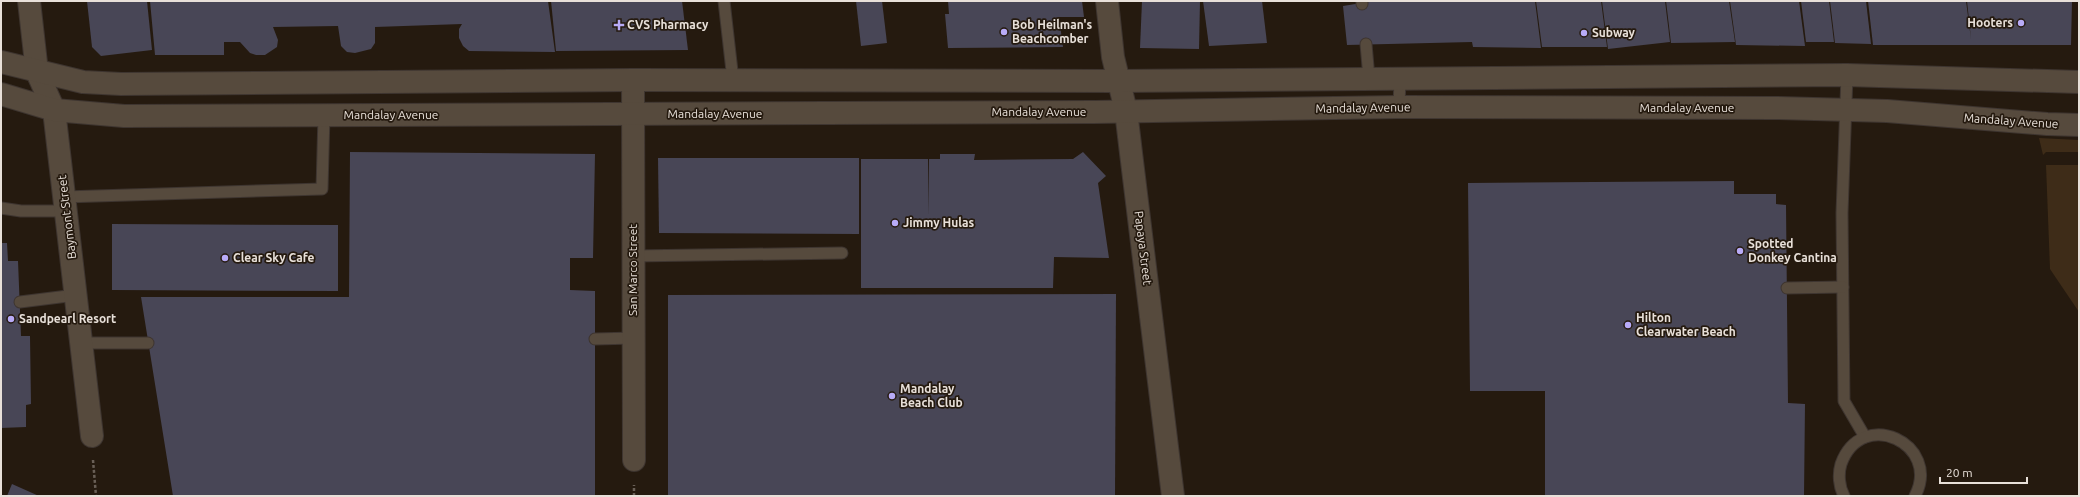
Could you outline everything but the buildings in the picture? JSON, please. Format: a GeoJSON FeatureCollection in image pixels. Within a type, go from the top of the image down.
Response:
{"type":"FeatureCollection","features":[{"type":"Feature","properties":{"kind":"street","name":"Baymont Street"},"geometry":{"type":"LineString","coordinates":[[29,1],[36,72],[54,110],[92,436]]}},
{"type":"Feature","properties":{"kind":"street","name":"Papaya Street"},"geometry":{"type":"LineString","coordinates":[[1107,1],[1113,57],[1126,111],[1173,496]]}},
{"type":"Feature","properties":{"kind":"street"},"geometry":{"type":"LineString","coordinates":[[1,62],[36,72],[83,82],[121,84],[633,80],[1118,81],[1847,75],[2079,82]]}},
{"type":"Feature","properties":{"kind":"street","name":"San Marco Street"},"geometry":{"type":"LineString","coordinates":[[633,80],[634,460]]}},
{"type":"Feature","properties":{"kind":"street","name":"Mandalay Avenue"},"geometry":{"type":"LineString","coordinates":[[1,94],[54,110],[124,116],[632,115],[1400,107],[1887,111],[2047,124],[2079,125]]}},
{"type":"Feature","properties":{"kind":"lane"},"geometry":{"type":"LineString","coordinates":[[724,1],[733,80]]}},
{"type":"Feature","properties":{"kind":"lane"},"geometry":{"type":"LineString","coordinates":[[1366,44],[1369,78]]}},
{"type":"Feature","properties":{"kind":"lane"},"geometry":{"type":"LineString","coordinates":[[1847,75],[1844,110],[1844,401],[1865,437]]}},
{"type":"Feature","properties":{"kind":"lane"},"geometry":{"type":"LineString","coordinates":[[1400,78],[1400,107]]}},
{"type":"Feature","properties":{"kind":"lane"},"geometry":{"type":"LineString","coordinates":[[1,208],[21,212],[65,204],[322,189],[324,115]]}},
{"type":"Feature","properties":{"kind":"lane"},"geometry":{"type":"LineString","coordinates":[[633,256],[842,253]]}},
{"type":"Feature","properties":{"kind":"lane"},"geometry":{"type":"LineString","coordinates":[[1787,288],[1843,287]]}},
{"type":"Feature","properties":{"kind":"lane"},"geometry":{"type":"LineString","coordinates":[[20,302],[76,295]]}},
{"type":"Feature","properties":{"kind":"lane"},"geometry":{"type":"LineString","coordinates":[[595,339],[634,338]]}},
{"type":"Feature","properties":{"kind":"lane"},"geometry":{"type":"LineString","coordinates":[[81,343],[148,343]]}},
{"type":"Feature","properties":{"kind":"lane"},"geometry":{"type":"LineString","coordinates":[[1844,496],[1839,481],[1840,467],[1845,454],[1853,444],[1865,437],[1878,434],[1891,436],[1902,441],[1912,450],[1918,462],[1921,475],[1915,496]]}},
{"type":"Feature","properties":{"kind":"path"},"geometry":{"type":"LineString","coordinates":[[92,436],[96,496]]}},
{"type":"Feature","properties":{"kind":"shaded area"},"geometry":{"type":"Polygon","coordinates":[[[2039,138],[2079,140],[2079,152],[2046,152],[2043,155],[2039,138]]]}},
{"type":"Feature","properties":{"kind":"shaded area"},"geometry":{"type":"Polygon","coordinates":[[[2046,165],[2079,165],[2079,312],[2050,269],[2046,165]]]}},
{"type":"Feature","properties":{"kind":"place","name":"Hooters"},"geometry":{"type":"Point","coordinates":[2021,23]}},
{"type":"Feature","properties":{"kind":"place","name":"CVS Pharmacy"},"geometry":{"type":"Point","coordinates":[619,25]}},
{"type":"Feature","properties":{"kind":"place","name":"Bob Heilman's Beachcomber"},"geometry":{"type":"Point","coordinates":[1004,32]}},
{"type":"Feature","properties":{"kind":"place","name":"Subway"},"geometry":{"type":"Point","coordinates":[1584,33]}},
{"type":"Feature","properties":{"kind":"place","name":"Jimmy Hulas"},"geometry":{"type":"Point","coordinates":[895,223]}},
{"type":"Feature","properties":{"kind":"place","name":"Spotted Donkey Cantina"},"geometry":{"type":"Point","coordinates":[1740,251]}},
{"type":"Feature","properties":{"kind":"place","name":"Clear Sky Cafe"},"geometry":{"type":"Point","coordinates":[225,258]}},
{"type":"Feature","properties":{"kind":"place","name":"Sandpearl Resort"},"geometry":{"type":"Point","coordinates":[11,319]}},
{"type":"Feature","properties":{"kind":"place","name":"Hilton Clearwater Beach"},"geometry":{"type":"Point","coordinates":[1628,325]}},
{"type":"Feature","properties":{"kind":"place","name":"Mandalay Beach Club"},"geometry":{"type":"Point","coordinates":[892,396]}}]}
